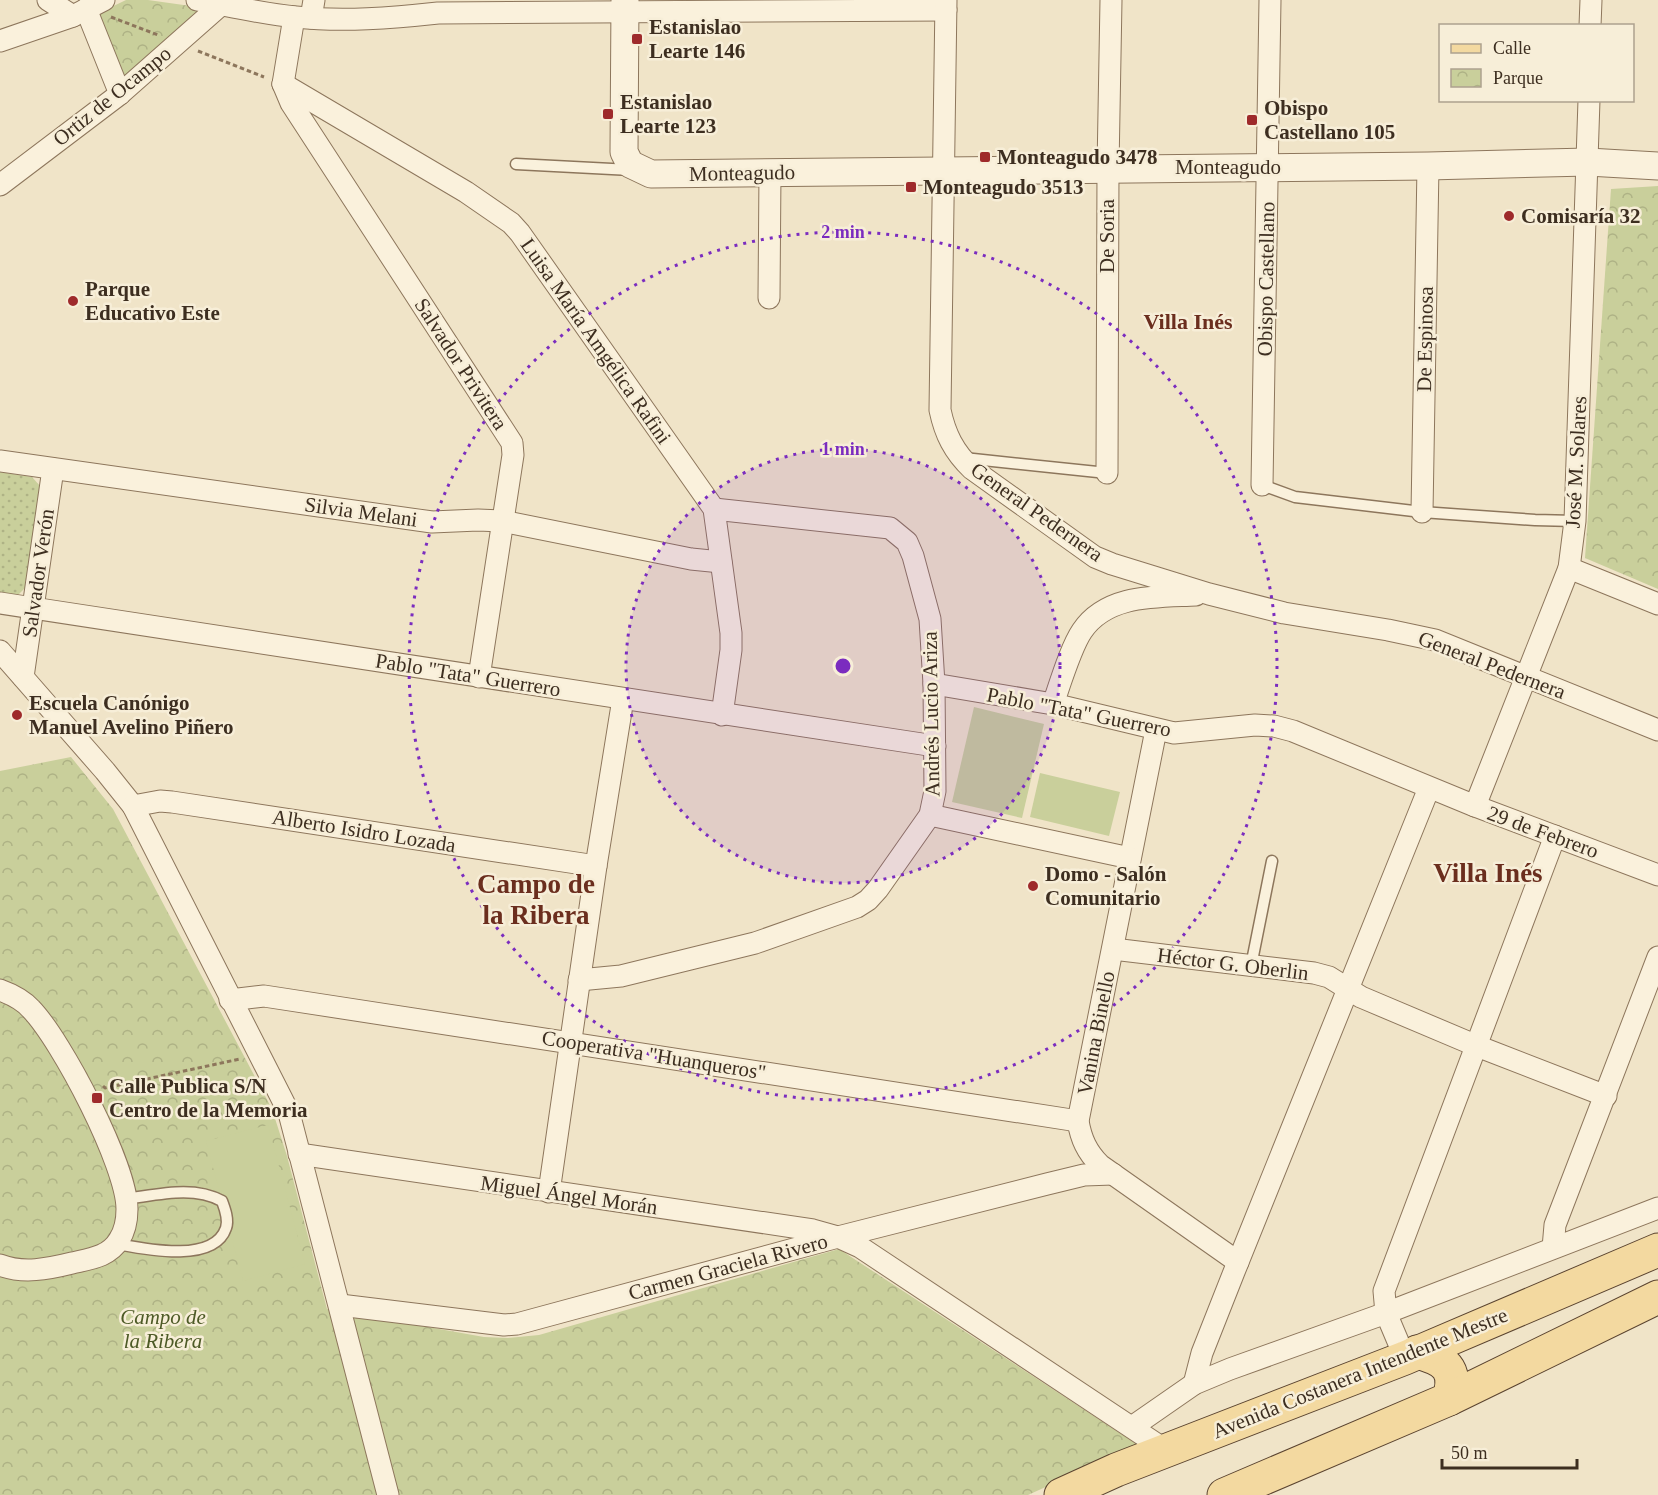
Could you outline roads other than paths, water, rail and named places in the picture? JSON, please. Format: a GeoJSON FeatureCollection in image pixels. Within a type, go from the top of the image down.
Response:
{"type":"FeatureCollection","features":[{"type":"Feature","properties":{"kind":"main road","name":"Avenida Costanera Intendente Mestre"},"geometry":{"type":"LineString","coordinates":[[1061,1495],[1116,1470],[1411,1355],[1658,1250]]}},
{"type":"Feature","properties":{"kind":"main road"},"geometry":{"type":"LineString","coordinates":[[1224,1495],[1449,1399],[1658,1297]]}},
{"type":"Feature","properties":{"kind":"main road"},"geometry":{"type":"LineString","coordinates":[[1411,1355],[1436,1357],[1447,1364],[1453,1386],[1449,1399]]}},
{"type":"Feature","properties":{"kind":"street"},"geometry":{"type":"LineString","coordinates":[[48,0],[93,5]]}},
{"type":"Feature","properties":{"kind":"street"},"geometry":{"type":"LineString","coordinates":[[197,0],[380,18],[438,13],[625,6],[946,5]]}},
{"type":"Feature","properties":{"kind":"street","name":"De Soria"},"geometry":{"type":"LineString","coordinates":[[1107,473],[1111,0]]}},
{"type":"Feature","properties":{"kind":"street","name":"Obispo Castellano"},"geometry":{"type":"LineString","coordinates":[[1262,485],[1270,0]]}},
{"type":"Feature","properties":{"kind":"street"},"geometry":{"type":"LineString","coordinates":[[1590,24],[1591,0]]}},
{"type":"Feature","properties":{"kind":"street","name":"Ortiz de Ocampo"},"geometry":{"type":"LineString","coordinates":[[0,185],[120,94],[222,4]]}},
{"type":"Feature","properties":{"kind":"street"},"geometry":{"type":"LineString","coordinates":[[0,41],[93,5]]}},
{"type":"Feature","properties":{"kind":"street"},"geometry":{"type":"LineString","coordinates":[[93,5],[120,94]]}},
{"type":"Feature","properties":{"kind":"street","name":"General Pedernera"},"geometry":{"type":"LineString","coordinates":[[946,5],[940,410],[946,433],[959,457],[972,469],[1095,557],[1209,594],[1284,613],[1435,640],[1658,730]]}},
{"type":"Feature","properties":{"kind":"street"},"geometry":{"type":"LineString","coordinates":[[625,6],[624,152],[635,167]]}},
{"type":"Feature","properties":{"kind":"street"},"geometry":{"type":"LineString","coordinates":[[283,84],[306,12]]}},
{"type":"Feature","properties":{"kind":"street","name":"Luisa María Amgélica Rafini"},"geometry":{"type":"LineString","coordinates":[[283,84],[466,192],[511,223],[527,242],[714,509],[731,633],[731,650],[722,715]]}},
{"type":"Feature","properties":{"kind":"street","name":"Salvador Privitera"},"geometry":{"type":"LineString","coordinates":[[283,84],[297,112],[512,443],[513,455],[479,677]]}},
{"type":"Feature","properties":{"kind":"street","name":"José M. Solares"},"geometry":{"type":"LineString","coordinates":[[1475,806],[1569,568],[1575,521],[1589,102]]}},
{"type":"Feature","properties":{"kind":"street","name":"Monteagudo"},"geometry":{"type":"LineString","coordinates":[[635,167],[651,174],[1428,166],[1588,162],[1655,167]]}},
{"type":"Feature","properties":{"kind":"street","name":"De Espinosa"},"geometry":{"type":"LineString","coordinates":[[1422,512],[1428,166]]}},
{"type":"Feature","properties":{"kind":"street"},"geometry":{"type":"LineString","coordinates":[[769,298],[770,172]]}},
{"type":"Feature","properties":{"kind":"street","name":"Silvia Melani"},"geometry":{"type":"LineString","coordinates":[[0,461],[432,522],[502,521],[691,559],[721,562]]}},
{"type":"Feature","properties":{"kind":"street","name":"Salvador Verón"},"geometry":{"type":"LineString","coordinates":[[23,677],[53,469]]}},
{"type":"Feature","properties":{"kind":"street","name":"Andrés Lucio Ariza"},"geometry":{"type":"LineString","coordinates":[[579,980],[621,976],[755,943],[857,907],[868,900],[878,889],[930,814],[935,791],[932,639],[926,600],[907,542],[890,528],[714,509]]}},
{"type":"Feature","properties":{"kind":"street"},"geometry":{"type":"LineString","coordinates":[[1569,568],[1658,604]]}},
{"type":"Feature","properties":{"kind":"street"},"geometry":{"type":"LineString","coordinates":[[1053,704],[1081,633],[1095,616],[1115,605],[1144,598],[1209,594]]}},
{"type":"Feature","properties":{"kind":"street","name":"Pablo \"Tata\" Guerrero"},"geometry":{"type":"LineString","coordinates":[[0,603],[935,746]]}},
{"type":"Feature","properties":{"kind":"street"},"geometry":{"type":"LineString","coordinates":[[0,651],[133,806],[289,1113],[388,1495]]}},
{"type":"Feature","properties":{"kind":"street","name":"Pablo \"Tata\" Guerrero"},"geometry":{"type":"LineString","coordinates":[[934,684],[1053,704],[1174,733],[1255,725],[1274,726],[1293,731],[1429,788]]}},
{"type":"Feature","properties":{"kind":"street"},"geometry":{"type":"LineString","coordinates":[[549,1192],[596,866],[623,699]]}},
{"type":"Feature","properties":{"kind":"street","name":"Vanina Binello"},"geometry":{"type":"LineString","coordinates":[[1061,1180],[1074,1159],[1156,730]]}},
{"type":"Feature","properties":{"kind":"street"},"geometry":{"type":"LineString","coordinates":[[1194,1384],[1205,1346],[1238,1262],[1429,788]]}},
{"type":"Feature","properties":{"kind":"street","name":"29 de Febrero"},"geometry":{"type":"LineString","coordinates":[[1429,788],[1658,875]]}},
{"type":"Feature","properties":{"kind":"street","name":"Alberto Isidro Lozada"},"geometry":{"type":"LineString","coordinates":[[133,806],[160,801],[172,802],[596,866]]}},
{"type":"Feature","properties":{"kind":"street"},"geometry":{"type":"LineString","coordinates":[[930,814],[1130,858]]}},
{"type":"Feature","properties":{"kind":"street"},"geometry":{"type":"LineString","coordinates":[[1411,1355],[1386,1313],[1384,1290],[1555,836]]}},
{"type":"Feature","properties":{"kind":"street","name":"Héctor G. Oberlin"},"geometry":{"type":"LineString","coordinates":[[1113,949],[1329,977],[1361,997],[1477,1046],[1606,1096]]}},
{"type":"Feature","properties":{"kind":"street"},"geometry":{"type":"LineString","coordinates":[[1553,1248],[1555,1225],[1658,957]]}},
{"type":"Feature","properties":{"kind":"street"},"geometry":{"type":"LineString","coordinates":[[0,990],[29,1006],[41,1019],[66,1061],[109,1144],[127,1207],[126,1225],[117,1244],[111,1250],[94,1258],[52,1268],[13,1270],[0,1264]]}},
{"type":"Feature","properties":{"kind":"street","name":"Cooperativa \"Huanqueros\""},"geometry":{"type":"LineString","coordinates":[[230,1000],[264,996],[571,1042],[1079,1128]]}},
{"type":"Feature","properties":{"kind":"street"},"geometry":{"type":"LineString","coordinates":[[1079,1128],[1091,1156],[1100,1165],[1238,1262]]}},
{"type":"Feature","properties":{"kind":"street","name":"Miguel Ángel Morán"},"geometry":{"type":"LineString","coordinates":[[299,1154],[813,1230],[838,1237],[860,1247],[1167,1451]]}},
{"type":"Feature","properties":{"kind":"street","name":"Carmen Graciela Rivero"},"geometry":{"type":"LineString","coordinates":[[340,1305],[504,1325],[517,1324],[838,1237],[1061,1180],[1084,1175],[1113,1174]]}},
{"type":"Feature","properties":{"kind":"street"},"geometry":{"type":"LineString","coordinates":[[1131,1427],[1194,1384],[1230,1369],[1386,1313],[1658,1208]]}},
{"type":"Feature","properties":{"kind":"street"},"geometry":{"type":"LineString","coordinates":[[751,1221],[765,1239],[761,1258]]}},
{"type":"Feature","properties":{"kind":"street"},"geometry":{"type":"LineString","coordinates":[[1205,1346],[1208,1357],[1215,1364],[1230,1369]]}},
{"type":"Feature","properties":{"kind":"lane"},"geometry":{"type":"LineString","coordinates":[[516,164],[635,167]]}},
{"type":"Feature","properties":{"kind":"lane"},"geometry":{"type":"LineString","coordinates":[[959,457],[1107,473]]}},
{"type":"Feature","properties":{"kind":"lane"},"geometry":{"type":"LineString","coordinates":[[1262,485],[1295,497],[1422,512],[1575,521]]}},
{"type":"Feature","properties":{"kind":"lane"},"geometry":{"type":"LineString","coordinates":[[1251,966],[1272,861]]}},
{"type":"Feature","properties":{"kind":"lane"},"geometry":{"type":"LineString","coordinates":[[117,1244],[167,1252],[193,1251],[218,1241],[226,1228],[226,1214],[222,1201],[209,1194],[182,1191],[125,1199]]}},
{"type":"Feature","properties":{"kind":"place","name":"Estanislao Learte 146"},"geometry":{"type":"Point","coordinates":[637,39]}},
{"type":"Feature","properties":{"kind":"place","name":"Estanislao Learte 123"},"geometry":{"type":"Point","coordinates":[608,114]}},
{"type":"Feature","properties":{"kind":"place","name":"Obispo Castellano 105"},"geometry":{"type":"Point","coordinates":[1252,120]}},
{"type":"Feature","properties":{"kind":"place","name":"Monteagudo 3478"},"geometry":{"type":"Point","coordinates":[985,157]}},
{"type":"Feature","properties":{"kind":"place","name":"Monteagudo 3513"},"geometry":{"type":"Point","coordinates":[911,187]}},
{"type":"Feature","properties":{"kind":"place","name":"Comisaría 32"},"geometry":{"type":"Point","coordinates":[1509,216]}},
{"type":"Feature","properties":{"kind":"place","name":"Parque Educativo Este"},"geometry":{"type":"Point","coordinates":[73,301]}},
{"type":"Feature","properties":{"kind":"place","name":"Escuela Canónigo Manuel Avelino Piñero"},"geometry":{"type":"Point","coordinates":[17,715]}},
{"type":"Feature","properties":{"kind":"place","name":"Domo - Salón Comunitario"},"geometry":{"type":"Point","coordinates":[1033,886]}},
{"type":"Feature","properties":{"kind":"place","name":"Calle Publica S/N Centro de la Memoria"},"geometry":{"type":"Point","coordinates":[97,1098]}},
{"type":"Feature","properties":{"kind":"district","name":"Villa Inés"},"geometry":{"type":"Point","coordinates":[1188,321]}},
{"type":"Feature","properties":{"kind":"district","name":"Villa Inés"},"geometry":{"type":"Point","coordinates":[1488,873]}},
{"type":"Feature","properties":{"kind":"district","name":"Campo de la Ribera"},"geometry":{"type":"Point","coordinates":[536,900]}}]}
